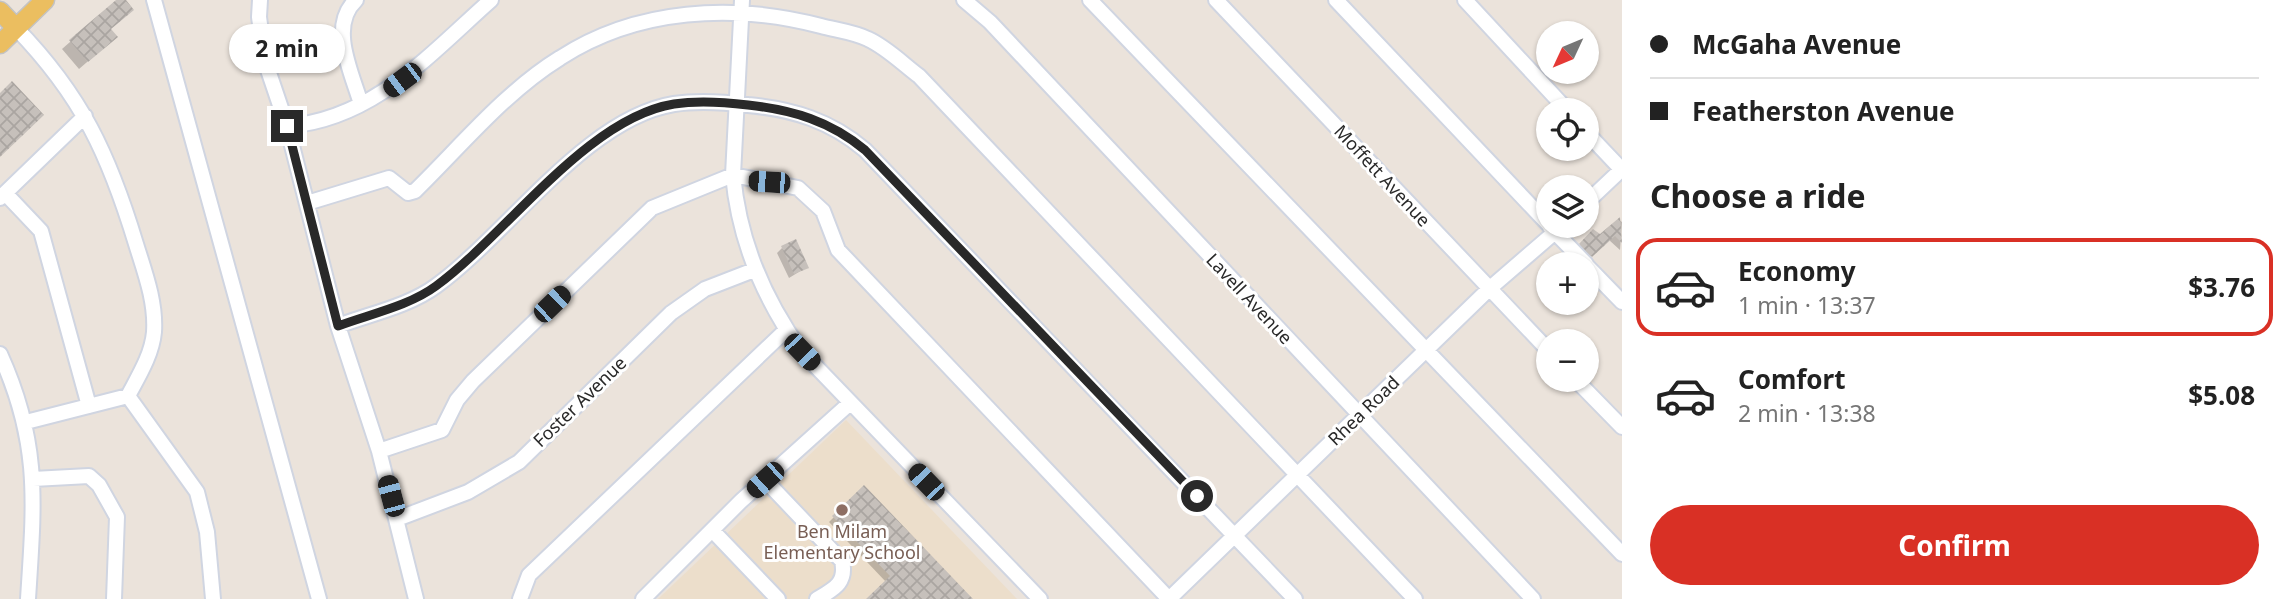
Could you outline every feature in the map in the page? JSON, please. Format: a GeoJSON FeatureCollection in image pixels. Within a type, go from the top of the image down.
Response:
{"type":"FeatureCollection","features":[{"type":"Feature","properties":{"kind":"main road"},"geometry":{"type":"LineString","coordinates":[[0,44],[45,0]]}},
{"type":"Feature","properties":{"kind":"main road"},"geometry":{"type":"LineString","coordinates":[[0,11],[16,28]]}},
{"type":"Feature","properties":{"kind":"street"},"geometry":{"type":"LineString","coordinates":[[154,0],[319,599]]}},
{"type":"Feature","properties":{"kind":"street"},"geometry":{"type":"LineString","coordinates":[[260,0],[259,17],[265,61],[287,126],[338,326],[379,451],[416,599]]}},
{"type":"Feature","properties":{"kind":"street"},"geometry":{"type":"LineString","coordinates":[[356,0],[347,8],[341,33],[361,104]]}},
{"type":"Feature","properties":{"kind":"street"},"geometry":{"type":"LineString","coordinates":[[287,126],[306,124],[382,95],[422,64],[491,0]]}},
{"type":"Feature","properties":{"kind":"street","name":"Lavell Avenue"},"geometry":{"type":"LineString","coordinates":[[964,0],[990,22],[1534,599]]}},
{"type":"Feature","properties":{"kind":"street"},"geometry":{"type":"LineString","coordinates":[[1090,0],[1622,554]]}},
{"type":"Feature","properties":{"kind":"street","name":"Moffett Avenue"},"geometry":{"type":"LineString","coordinates":[[1216,0],[1536,338]]}},
{"type":"Feature","properties":{"kind":"street"},"geometry":{"type":"LineString","coordinates":[[1336,0],[1536,208]]}},
{"type":"Feature","properties":{"kind":"street"},"geometry":{"type":"LineString","coordinates":[[1465,0],[1556,98]]}},
{"type":"Feature","properties":{"kind":"street"},"geometry":{"type":"LineString","coordinates":[[307,203],[389,178],[408,193],[415,191],[535,76],[561,57],[604,35],[690,13],[741,6],[868,39],[919,76],[1415,599]]}},
{"type":"Feature","properties":{"kind":"street"},"geometry":{"type":"LineString","coordinates":[[741,6],[733,175],[735,199],[754,270],[786,330],[802,352],[1040,599]]}},
{"type":"Feature","properties":{"kind":"street"},"geometry":{"type":"LineString","coordinates":[[16,28],[71,92],[109,162],[152,295],[152,345],[128,396]]}},
{"type":"Feature","properties":{"kind":"street"},"geometry":{"type":"LineString","coordinates":[[338,326],[400,304],[436,287],[576,158],[623,123],[672,104],[699,101],[777,108],[805,115],[836,128],[859,145],[1295,599]]}},
{"type":"Feature","properties":{"kind":"street"},"geometry":{"type":"LineString","coordinates":[[85,116],[2,196],[41,231],[89,406]]}},
{"type":"Feature","properties":{"kind":"street"},"geometry":{"type":"LineString","coordinates":[[1599,145],[1622,169],[1599,191]]}},
{"type":"Feature","properties":{"kind":"street"},"geometry":{"type":"LineString","coordinates":[[379,451],[442,430],[457,400],[473,381],[652,208],[733,175],[783,183],[798,188],[823,211],[838,250],[1169,599]]}},
{"type":"Feature","properties":{"kind":"street","name":"Rhea Road"},"geometry":{"type":"LineString","coordinates":[[1169,599],[1542,238]]}},
{"type":"Feature","properties":{"kind":"street"},"geometry":{"type":"LineString","coordinates":[[1564,238],[1576,252]]}},
{"type":"Feature","properties":{"kind":"street","name":"Foster Avenue"},"geometry":{"type":"LineString","coordinates":[[397,519],[468,492],[519,462],[671,313],[705,289],[754,270]]}},
{"type":"Feature","properties":{"kind":"street"},"geometry":{"type":"LineString","coordinates":[[1599,278],[1622,302]]}},
{"type":"Feature","properties":{"kind":"street"},"geometry":{"type":"LineString","coordinates":[[520,599],[529,575],[786,330]]}},
{"type":"Feature","properties":{"kind":"street"},"geometry":{"type":"LineString","coordinates":[[0,354],[18,393],[26,422],[33,479],[28,599]]}},
{"type":"Feature","properties":{"kind":"street"},"geometry":{"type":"LineString","coordinates":[[1588,392],[1622,427]]}},
{"type":"Feature","properties":{"kind":"street"},"geometry":{"type":"LineString","coordinates":[[26,422],[128,396]]}},
{"type":"Feature","properties":{"kind":"street"},"geometry":{"type":"LineString","coordinates":[[128,396],[197,492],[207,532],[213,599]]}},
{"type":"Feature","properties":{"kind":"street"},"geometry":{"type":"LineString","coordinates":[[643,599],[712,530],[850,403]]}},
{"type":"Feature","properties":{"kind":"street"},"geometry":{"type":"LineString","coordinates":[[33,479],[89,476],[99,485],[117,517],[114,599]]}},
{"type":"Feature","properties":{"kind":"street"},"geometry":{"type":"LineString","coordinates":[[765,480],[842,561],[844,571],[837,588],[817,599]]}},
{"type":"Feature","properties":{"kind":"street"},"geometry":{"type":"LineString","coordinates":[[712,530],[778,599]]}},
{"type":"Feature","properties":{"kind":"shaded area","name":"Ben Milam Elementary School"},"geometry":{"type":"Polygon","coordinates":[[[846,420],[1017,599],[658,599],[846,420]]]}},
{"type":"Feature","properties":{"kind":"building"},"geometry":{"type":"Polygon","coordinates":[[[116,0],[126,0],[134,10],[111,29],[118,37],[88,62],[69,40],[116,0]]]}},
{"type":"Feature","properties":{"kind":"building"},"geometry":{"type":"Polygon","coordinates":[[[12,81],[44,115],[0,157],[0,93],[12,81]]]}},
{"type":"Feature","properties":{"kind":"building"},"geometry":{"type":"Polygon","coordinates":[[[1620,217],[1622,243],[1615,236],[1597,252],[1587,252],[1579,244],[1585,238],[1599,238],[1600,234],[1620,217]]]}},
{"type":"Feature","properties":{"kind":"building"},"geometry":{"type":"Polygon","coordinates":[[[796,239],[809,268],[794,274],[781,246],[796,239]]]}},
{"type":"Feature","properties":{"kind":"building","name":"Ben Milam Elementary School"},"geometry":{"type":"Polygon","coordinates":[[[864,485],[973,599],[866,599],[890,576],[832,516],[864,485]]]}},
{"type":"Feature","properties":{"kind":"place","name":"Ben Milam Elementary School"},"geometry":{"type":"Point","coordinates":[842,510]}},
{"type":"Feature","properties":{"kind":"route"},"geometry":{"type":"LineString","coordinates":[[287,126],[338,326],[400,304],[436,287],[576,158],[595,142],[640,114],[672,104],[699,101],[777,108],[805,115],[836,128],[865,150],[1197,496]]}}]}
